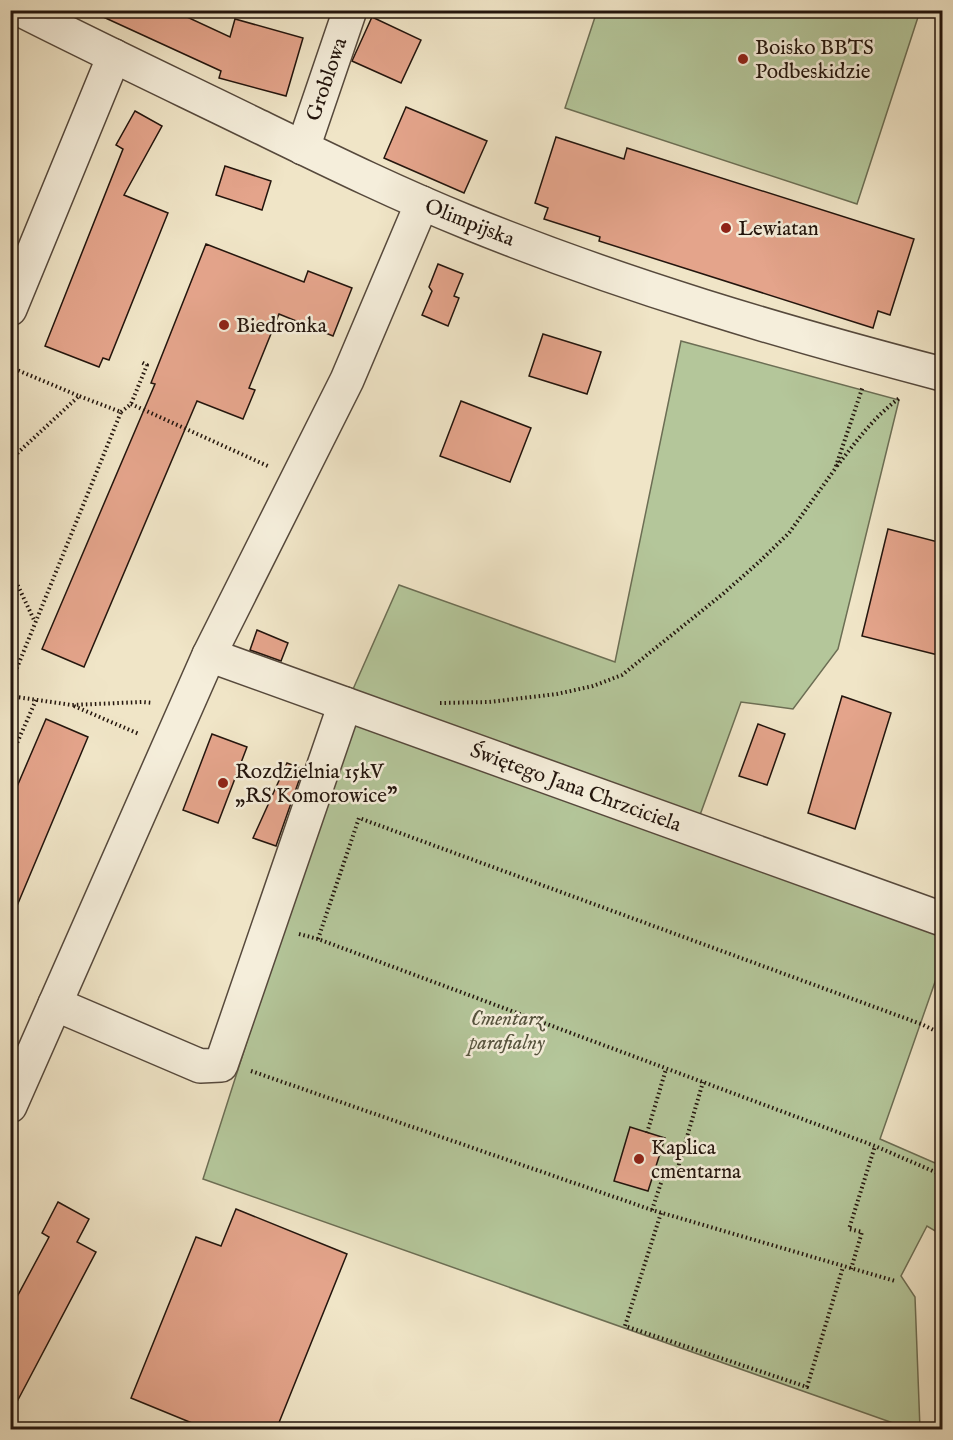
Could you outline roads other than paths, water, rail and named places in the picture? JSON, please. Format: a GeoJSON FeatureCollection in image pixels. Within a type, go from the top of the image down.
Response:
{"type":"FeatureCollection","features":[{"type":"Feature","properties":{"kind":"street","name":"Olimpijska"},"geometry":{"type":"LineString","coordinates":[[21,10],[303,148],[422,203],[544,252],[789,333],[942,374]]}},
{"type":"Feature","properties":{"kind":"street","name":"Groblowa"},"geometry":{"type":"LineString","coordinates":[[303,148],[350,10]]}},
{"type":"Feature","properties":{"kind":"street"},"geometry":{"type":"LineString","coordinates":[[10,309],[114,56]]}},
{"type":"Feature","properties":{"kind":"street"},"geometry":{"type":"LineString","coordinates":[[10,1106],[209,655],[347,380],[422,203]]}},
{"type":"Feature","properties":{"kind":"street","name":"Świętego Jana Chrzciciela"},"geometry":{"type":"LineString","coordinates":[[209,655],[942,919]]}},
{"type":"Feature","properties":{"kind":"street"},"geometry":{"type":"LineString","coordinates":[[55,1004],[200,1066],[222,1065],[345,704]]}},
{"type":"Feature","properties":{"kind":"place","name":"Boisko BBTS Podbeskidzie"},"geometry":{"type":"Point","coordinates":[743,59]}},
{"type":"Feature","properties":{"kind":"place","name":"Lewiatan"},"geometry":{"type":"Point","coordinates":[726,228]}},
{"type":"Feature","properties":{"kind":"place","name":"Biedronka"},"geometry":{"type":"Point","coordinates":[224,325]}},
{"type":"Feature","properties":{"kind":"place","name":"Rozdzielnia 15kV „RS Komorowice”"},"geometry":{"type":"Point","coordinates":[223,783]}},
{"type":"Feature","properties":{"kind":"place","name":"Kaplica cmentarna"},"geometry":{"type":"Point","coordinates":[639,1159]}},
{"type":"Feature","properties":{"kind":"park label","name":"Cmentarz parafialny"},"geometry":{"type":"Point","coordinates":[507,1030]}}]}
